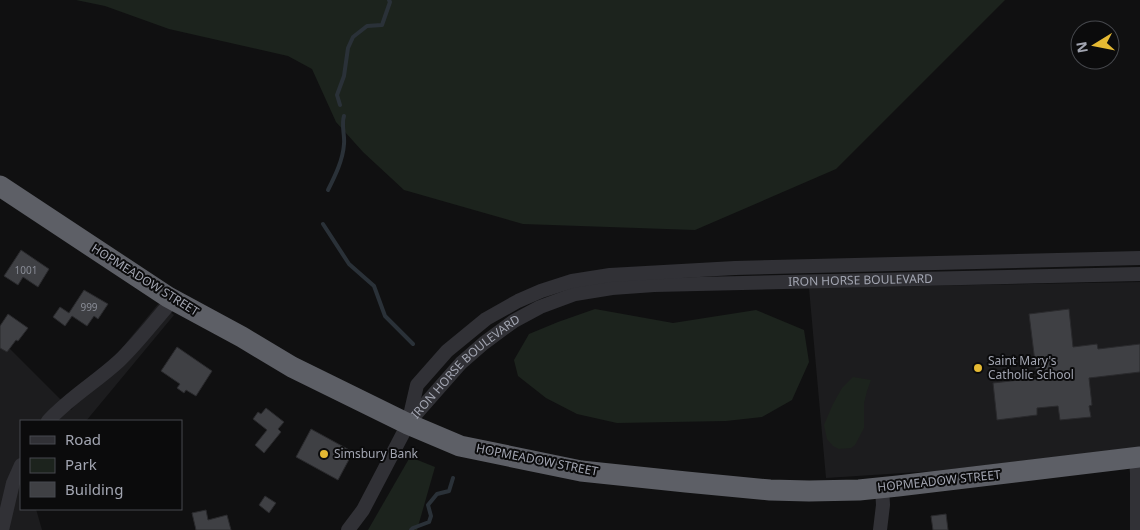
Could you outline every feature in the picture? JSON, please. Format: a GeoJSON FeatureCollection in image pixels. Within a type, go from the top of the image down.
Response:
{"type":"FeatureCollection","features":[{"type":"Feature","properties":{"kind":"highway","name":"HOPMEADOW STREET"},"geometry":{"type":"LineString","coordinates":[[0,186],[173,300],[242,337],[292,367],[408,424],[460,446],[582,470],[770,490],[882,488],[1138,458]]}},
{"type":"Feature","properties":{"kind":"street","name":"IRON HORSE BOULEVARD"},"geometry":{"type":"LineString","coordinates":[[408,424],[417,385],[447,351],[486,319],[518,301],[572,281],[610,275],[735,268],[1140,258]]}},
{"type":"Feature","properties":{"kind":"street","name":"IRON HORSE BOULEVARD"},"geometry":{"type":"LineString","coordinates":[[408,424],[461,363],[484,343],[514,321],[540,307],[575,294],[612,288],[654,285],[1140,274]]}},
{"type":"Feature","properties":{"kind":"street"},"geometry":{"type":"LineString","coordinates":[[49,420],[69,400],[120,360],[173,300]]}},
{"type":"Feature","properties":{"kind":"street"},"geometry":{"type":"LineString","coordinates":[[348,530],[363,510],[408,424]]}},
{"type":"Feature","properties":{"kind":"street"},"geometry":{"type":"LineString","coordinates":[[1137,530],[1138,458]]}},
{"type":"Feature","properties":{"kind":"street"},"geometry":{"type":"LineString","coordinates":[[2,530],[13,483],[20,467]]}},
{"type":"Feature","properties":{"kind":"street"},"geometry":{"type":"LineString","coordinates":[[880,530],[883,505],[882,488]]}},
{"type":"Feature","properties":{"kind":"shaded area","name":"Saint Mary's Catholic School"},"geometry":{"type":"Polygon","coordinates":[[[1140,282],[1140,447],[935,471],[826,478],[809,288],[1140,282]]]}},
{"type":"Feature","properties":{"kind":"shaded area"},"geometry":{"type":"Polygon","coordinates":[[[159,303],[174,315],[87,420],[20,420],[20,510],[36,510],[42,530],[0,530],[0,339],[71,410],[159,303]]]}},
{"type":"Feature","properties":{"kind":"green space"},"geometry":{"type":"Polygon","coordinates":[[[76,0],[1005,0],[836,169],[695,230],[523,224],[404,190],[363,152],[336,122],[312,69],[288,56],[169,29],[105,6],[76,0]]]}},
{"type":"Feature","properties":{"kind":"green space"},"geometry":{"type":"Polygon","coordinates":[[[595,309],[673,323],[756,310],[804,330],[809,362],[792,400],[762,417],[726,421],[617,423],[577,414],[546,398],[518,376],[514,360],[529,334],[595,309]]]}},
{"type":"Feature","properties":{"kind":"green space"},"geometry":{"type":"Polygon","coordinates":[[[853,377],[871,380],[864,403],[864,428],[855,445],[851,448],[839,449],[833,446],[827,439],[824,425],[842,388],[853,377]]]}},
{"type":"Feature","properties":{"kind":"green space"},"geometry":{"type":"Polygon","coordinates":[[[410,457],[435,467],[417,530],[368,530],[410,457]]]}},
{"type":"Feature","properties":{"kind":"building"},"geometry":{"type":"Polygon","coordinates":[[[21,250],[49,269],[38,287],[23,277],[18,285],[4,276],[21,250]]]}},
{"type":"Feature","properties":{"kind":"building"},"geometry":{"type":"Polygon","coordinates":[[[84,290],[108,304],[98,319],[94,316],[87,326],[72,316],[65,326],[53,317],[60,307],[69,313],[84,290]]]}},
{"type":"Feature","properties":{"kind":"building"},"geometry":{"type":"Polygon","coordinates":[[[1069,309],[1073,347],[1097,344],[1098,349],[1140,344],[1140,372],[1089,378],[1092,405],[1089,406],[1091,417],[1060,420],[1058,406],[1037,408],[1037,415],[997,420],[993,383],[1037,378],[1029,314],[1069,309]]]}},
{"type":"Feature","properties":{"kind":"building"},"geometry":{"type":"Polygon","coordinates":[[[8,314],[28,328],[7,352],[0,348],[0,326],[8,314]]]}},
{"type":"Feature","properties":{"kind":"building"},"geometry":{"type":"Polygon","coordinates":[[[177,347],[212,371],[196,396],[186,390],[184,393],[177,388],[180,384],[161,371],[177,347]]]}},
{"type":"Feature","properties":{"kind":"building"},"geometry":{"type":"Polygon","coordinates":[[[266,408],[284,422],[278,429],[281,432],[264,453],[255,445],[267,430],[253,419],[258,412],[261,414],[266,408]]]}},
{"type":"Feature","properties":{"kind":"building","name":"Simsbury Bank"},"geometry":{"type":"Polygon","coordinates":[[[311,429],[353,452],[338,480],[296,457],[311,429]]]}},
{"type":"Feature","properties":{"kind":"building"},"geometry":{"type":"Polygon","coordinates":[[[265,496],[276,503],[269,513],[259,505],[265,496]]]}},
{"type":"Feature","properties":{"kind":"building"},"geometry":{"type":"Polygon","coordinates":[[[206,510],[208,520],[227,515],[231,530],[196,530],[192,513],[206,510]]]}},
{"type":"Feature","properties":{"kind":"building"},"geometry":{"type":"Polygon","coordinates":[[[946,514],[948,530],[933,530],[931,516],[946,514]]]}},
{"type":"Feature","properties":{"kind":"waterway"},"geometry":{"type":"LineString","coordinates":[[340,105],[337,95],[344,76],[348,48],[353,37],[367,26],[382,25],[390,2],[389,0]]}},
{"type":"Feature","properties":{"kind":"waterway"},"geometry":{"type":"LineString","coordinates":[[328,190],[342,156],[344,116]]}},
{"type":"Feature","properties":{"kind":"waterway"},"geometry":{"type":"LineString","coordinates":[[323,224],[349,264],[374,286],[385,316],[413,344]]}},
{"type":"Feature","properties":{"kind":"waterway"},"geometry":{"type":"LineString","coordinates":[[411,530],[429,522],[431,516],[428,505],[437,494],[449,491],[453,478]]}},
{"type":"Feature","properties":{"kind":"place","name":"Saint Mary's Catholic School"},"geometry":{"type":"Point","coordinates":[978,368]}},
{"type":"Feature","properties":{"kind":"place","name":"Simsbury Bank"},"geometry":{"type":"Point","coordinates":[324,454]}}]}
